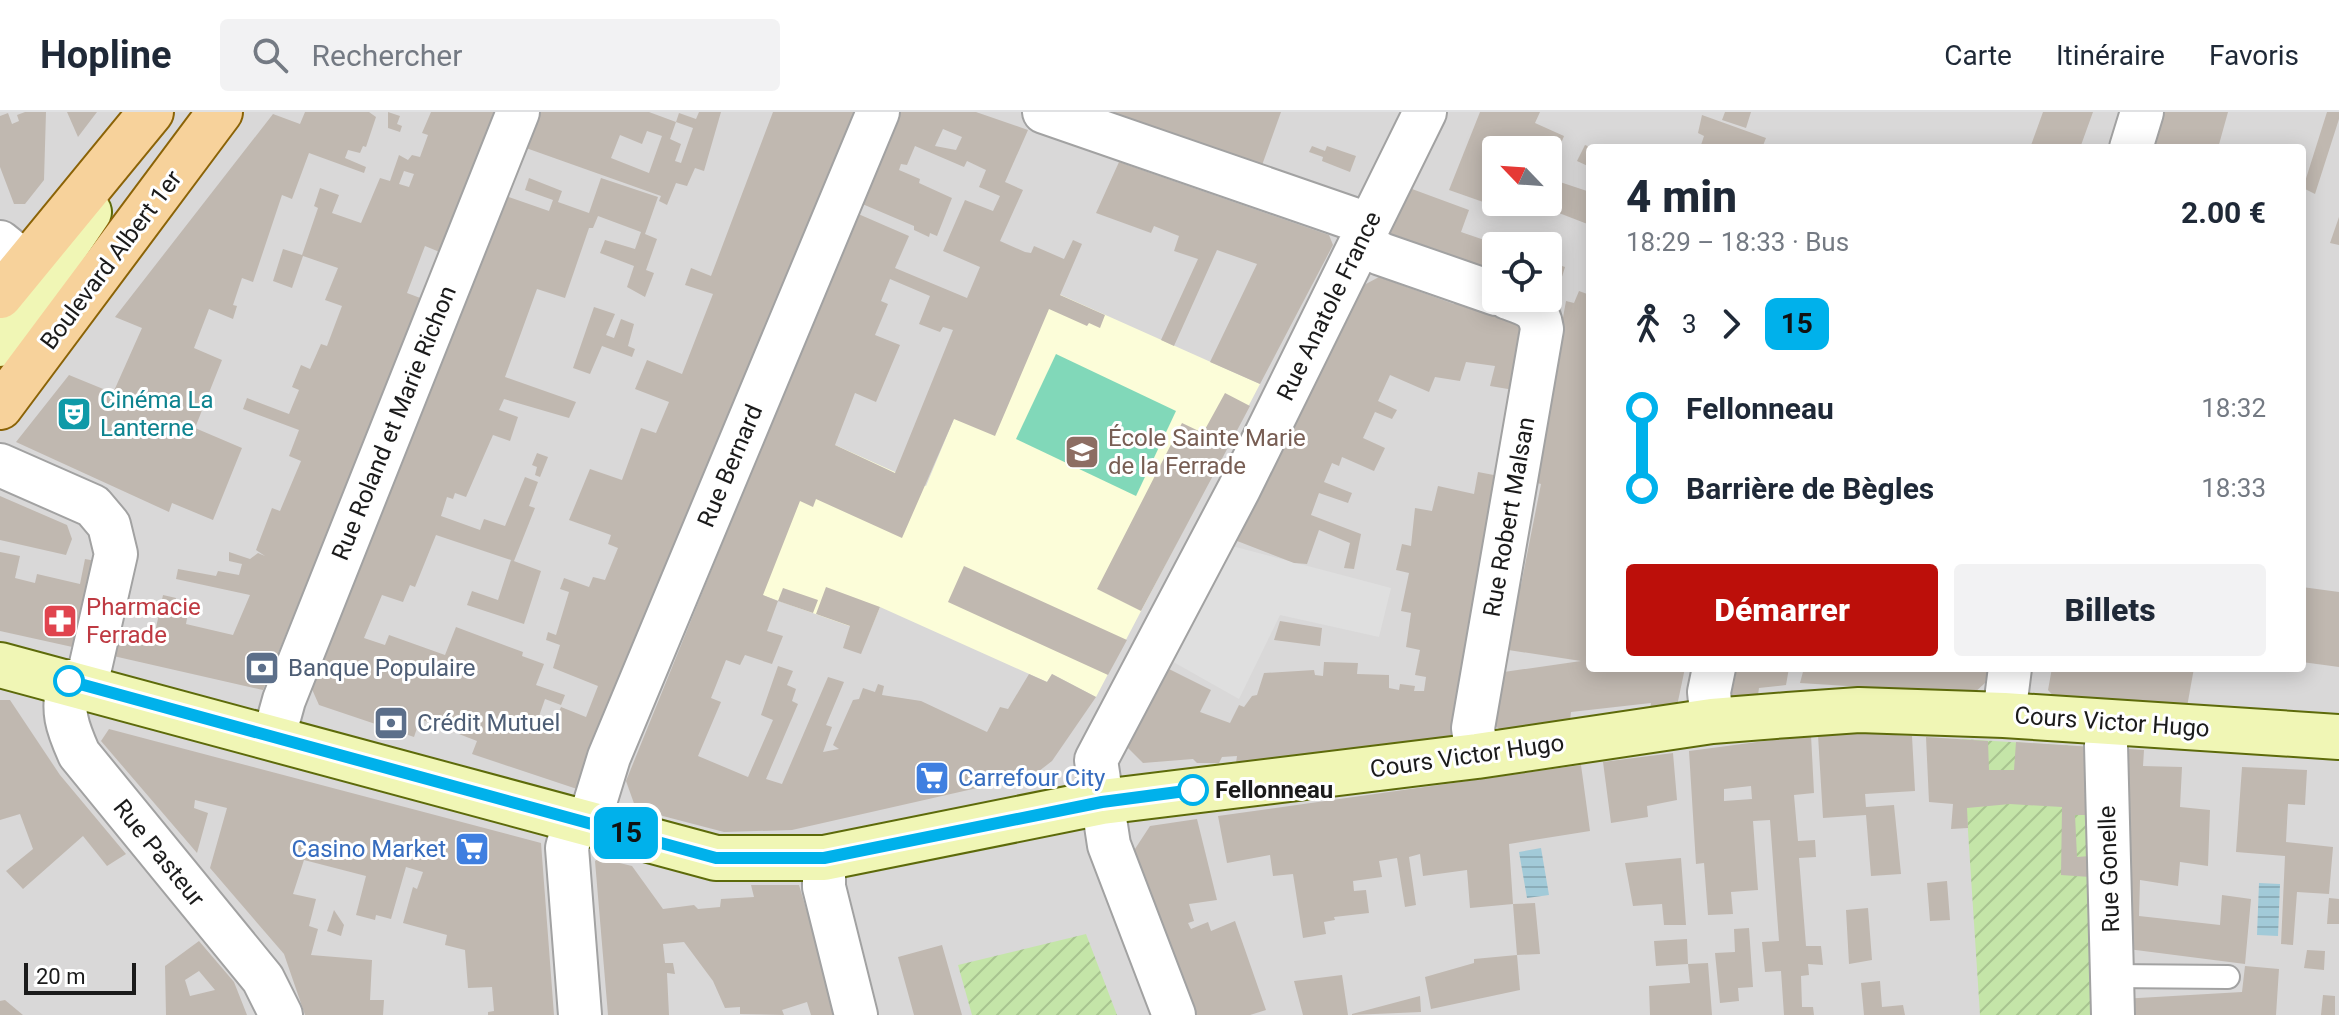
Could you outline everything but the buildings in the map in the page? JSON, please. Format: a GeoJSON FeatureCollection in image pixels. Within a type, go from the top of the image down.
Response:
{"type":"FeatureCollection","features":[{"type":"Feature","properties":{"kind":"main road"},"geometry":{"type":"LineString","coordinates":[[9,267],[152,112]]}},
{"type":"Feature","properties":{"kind":"main road","name":"Boulevard Albert 1er"},"geometry":{"type":"LineString","coordinates":[[0,407],[220,112]]}},
{"type":"Feature","properties":{"kind":"street"},"geometry":{"type":"LineString","coordinates":[[0,344],[26,310],[152,112]]}},
{"type":"Feature","properties":{"kind":"street","name":"Rue Roland et Marie Richon"},"geometry":{"type":"LineString","coordinates":[[274,736],[284,700],[518,112]]}},
{"type":"Feature","properties":{"kind":"street","name":"Rue Bernard"},"geometry":{"type":"LineString","coordinates":[[580,1015],[567,848],[615,742],[878,112]]}},
{"type":"Feature","properties":{"kind":"street"},"geometry":{"type":"LineString","coordinates":[[1044,112],[1365,234],[1381,254],[1482,289]]}},
{"type":"Feature","properties":{"kind":"street","name":"Rue Anatole France"},"geometry":{"type":"LineString","coordinates":[[1174,1015],[1109,845],[1096,760],[1239,489],[1425,112]]}},
{"type":"Feature","properties":{"kind":"street"},"geometry":{"type":"LineString","coordinates":[[2132,144],[2142,112]]}},
{"type":"Feature","properties":{"kind":"street","name":"Rue Robert Malsan"},"geometry":{"type":"LineString","coordinates":[[1477,756],[1473,728],[1542,329],[1537,312]]}},
{"type":"Feature","properties":{"kind":"street","name":"Rue Pasteur"},"geometry":{"type":"LineString","coordinates":[[0,465],[93,506],[109,525],[116,554],[78,684],[63,706],[65,722],[79,754],[263,979],[281,1015]]}},
{"type":"Feature","properties":{"kind":"street","name":"Cours Victor Hugo"},"geometry":{"type":"LineString","coordinates":[[1,665],[274,736],[716,858],[824,858],[1102,802],[1477,756],[1712,721],[1859,710],[2004,715],[2339,737]]}},
{"type":"Feature","properties":{"kind":"street"},"geometry":{"type":"LineString","coordinates":[[1712,721],[1709,692],[1713,672]]}},
{"type":"Feature","properties":{"kind":"street"},"geometry":{"type":"LineString","coordinates":[[2004,715],[2009,672]]}},
{"type":"Feature","properties":{"kind":"street","name":"Rue Gonelle"},"geometry":{"type":"LineString","coordinates":[[2109,722],[2106,745],[2113,996]]}},
{"type":"Feature","properties":{"kind":"street"},"geometry":{"type":"LineString","coordinates":[[824,858],[824,887],[856,1015]]}},
{"type":"Feature","properties":{"kind":"lane"},"geometry":{"type":"LineString","coordinates":[[2113,996],[2228,977]]}},
{"type":"Feature","properties":{"kind":"shaded area"},"geometry":{"type":"Polygon","coordinates":[[[0,112],[2339,112],[2339,1015],[0,1015],[0,112]]]}},
{"type":"Feature","properties":{"kind":"shaded area","name":"École Sainte Marie de la Ferrade"},"geometry":{"type":"Polygon","coordinates":[[[1014,274],[1260,384],[1096,697],[1052,674],[1047,682],[880,607],[869,633],[709,576],[773,417],[926,486],[1014,274]]]}},
{"type":"Feature","properties":{"kind":"shaded area"},"geometry":{"type":"Polygon","coordinates":[[[1228,545],[1391,588],[1379,637],[1280,615],[1239,699],[1168,659],[1228,545]]]}},
{"type":"Feature","properties":{"kind":"green space"},"geometry":{"type":"Polygon","coordinates":[[[1056,354],[1176,411],[1136,496],[1016,439],[1056,354]]]}},
{"type":"Feature","properties":{"kind":"green space"},"geometry":{"type":"Polygon","coordinates":[[[1962,739],[2092,747],[2100,1015],[1980,1015],[1962,739]]]}},
{"type":"Feature","properties":{"kind":"green space"},"geometry":{"type":"Polygon","coordinates":[[[1086,934],[1117,1015],[972,1015],[958,965],[1086,934]]]}},
{"type":"Feature","properties":{"kind":"water"},"geometry":{"type":"Polygon","coordinates":[[[1541,848],[1549,895],[1527,898],[1519,852],[1541,848]]]}},
{"type":"Feature","properties":{"kind":"water"},"geometry":{"type":"Polygon","coordinates":[[[2259,883],[2280,884],[2278,936],[2257,935],[2259,883]]]}},
{"type":"Feature","properties":{"kind":"bus line","name":"15"},"geometry":{"type":"LineString","coordinates":[[69,681],[716,858],[824,858],[1102,802],[1193,790]]}},
{"type":"Feature","properties":{"kind":"place","name":"Cinéma La Lanterne"},"geometry":{"type":"Point","coordinates":[74,414]}},
{"type":"Feature","properties":{"kind":"place","name":"École Sainte Marie de la Ferrade"},"geometry":{"type":"Point","coordinates":[1082,452]}},
{"type":"Feature","properties":{"kind":"place","name":"Pharmacie Ferrade"},"geometry":{"type":"Point","coordinates":[60,621]}},
{"type":"Feature","properties":{"kind":"place","name":"Banque Populaire"},"geometry":{"type":"Point","coordinates":[262,668]}},
{"type":"Feature","properties":{"kind":"place","name":"Crédit Mutuel"},"geometry":{"type":"Point","coordinates":[391,723]}},
{"type":"Feature","properties":{"kind":"place","name":"Carrefour City"},"geometry":{"type":"Point","coordinates":[932,778]}},
{"type":"Feature","properties":{"kind":"place","name":"Fellonneau"},"geometry":{"type":"Point","coordinates":[1193,790]}},
{"type":"Feature","properties":{"kind":"place","name":"Casino Market"},"geometry":{"type":"Point","coordinates":[472,849]}}]}
